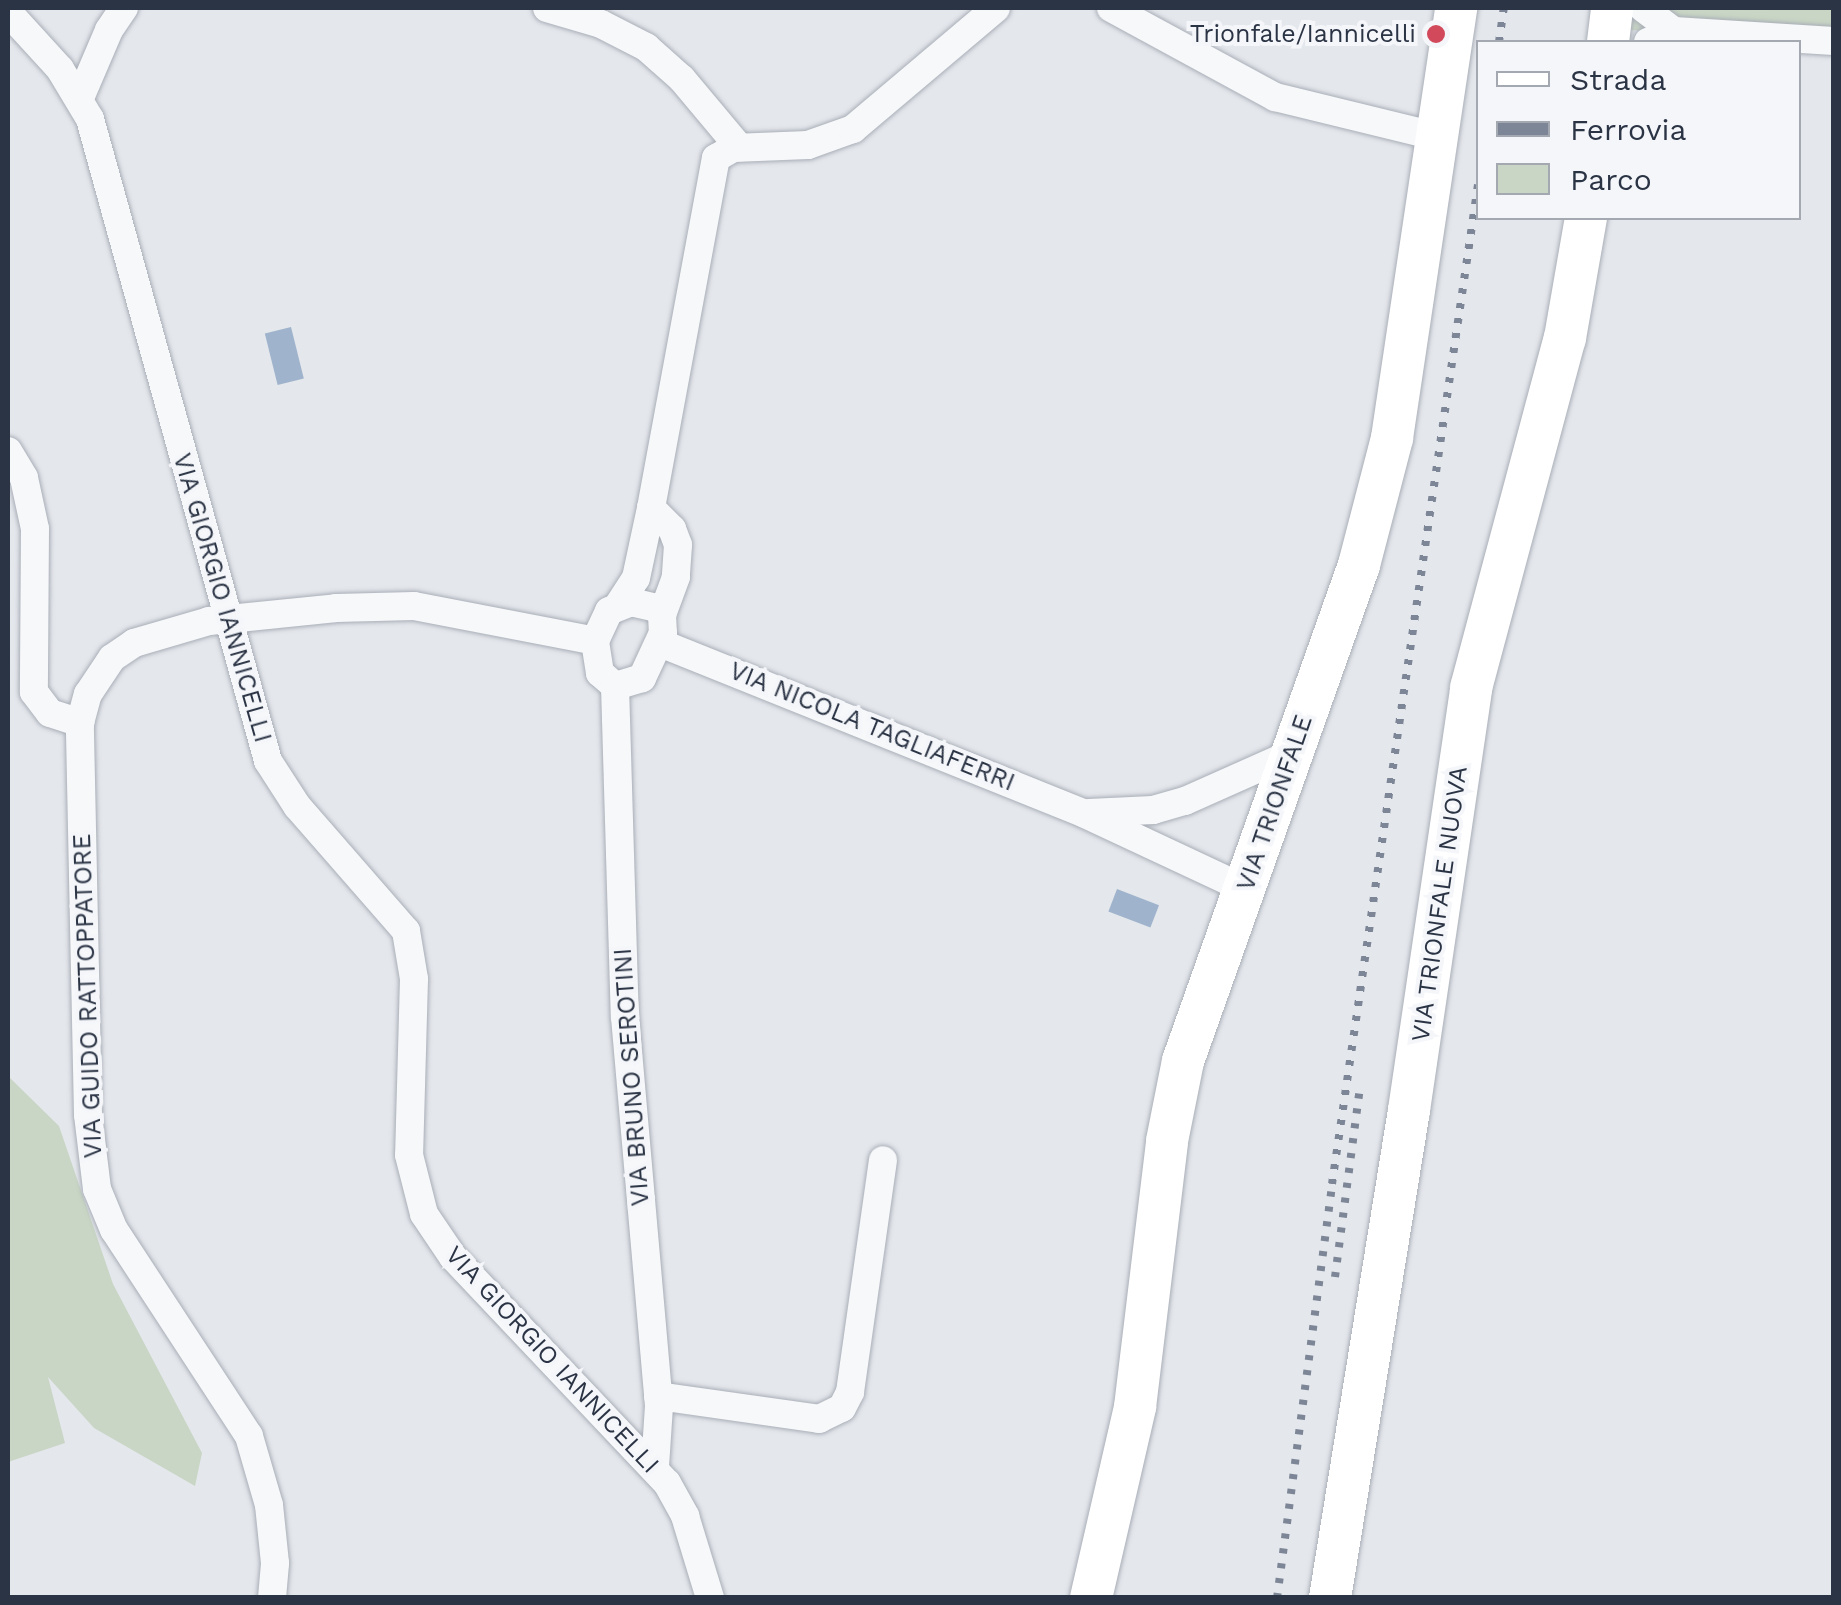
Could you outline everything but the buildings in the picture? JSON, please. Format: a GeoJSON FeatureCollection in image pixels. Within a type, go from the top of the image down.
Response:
{"type":"FeatureCollection","features":[{"type":"Feature","properties":{"kind":"main road","name":"VIA TRIONFALE"},"geometry":{"type":"LineString","coordinates":[[1091,1598],[1135,1406],[1174,1099],[1359,566],[1392,438],[1456,8]]}},
{"type":"Feature","properties":{"kind":"main road"},"geometry":{"type":"LineString","coordinates":[[1608,40],[1612,8]]}},
{"type":"Feature","properties":{"kind":"main road","name":"VIA TRIONFALE NUOVA"},"geometry":{"type":"LineString","coordinates":[[1330,1598],[1472,688],[1498,577],[1565,338],[1586,220]]}},
{"type":"Feature","properties":{"kind":"street"},"geometry":{"type":"LineString","coordinates":[[80,98],[108,30],[124,8]]}},
{"type":"Feature","properties":{"kind":"street"},"geometry":{"type":"LineString","coordinates":[[547,8],[601,24],[646,47],[682,79],[739,147]]}},
{"type":"Feature","properties":{"kind":"street"},"geometry":{"type":"LineString","coordinates":[[652,508],[672,529],[678,545],[676,577],[642,678],[615,686],[600,674],[595,641],[606,614],[619,604],[636,578],[652,508],[710,174],[720,154],[739,147],[808,145],[853,129],[996,8]]}},
{"type":"Feature","properties":{"kind":"street"},"geometry":{"type":"LineString","coordinates":[[1111,8],[1275,96],[1439,137]]}},
{"type":"Feature","properties":{"kind":"street"},"geometry":{"type":"LineString","coordinates":[[1643,8],[1660,37],[1790,40]]}},
{"type":"Feature","properties":{"kind":"street","name":"VIA GIORGIO IANNICELLI"},"geometry":{"type":"LineString","coordinates":[[8,12],[80,98],[97,140],[226,619],[261,740],[277,778],[394,912],[410,943],[414,990],[409,1156],[424,1214],[453,1257],[654,1467],[685,1516],[710,1598]]}},
{"type":"Feature","properties":{"kind":"street"},"geometry":{"type":"LineString","coordinates":[[1801,40],[1834,41]]}},
{"type":"Feature","properties":{"kind":"street"},"geometry":{"type":"LineString","coordinates":[[8,451],[24,478],[35,529],[34,692],[50,713],[80,723]]}},
{"type":"Feature","properties":{"kind":"street"},"geometry":{"type":"LineString","coordinates":[[619,604],[643,602],[661,629]]}},
{"type":"Feature","properties":{"kind":"street"},"geometry":{"type":"LineString","coordinates":[[226,619],[336,608],[414,606],[595,641]]}},
{"type":"Feature","properties":{"kind":"street","name":"VIA GUIDO RATTOPPATORE"},"geometry":{"type":"LineString","coordinates":[[226,619],[160,632],[121,651],[94,684],[80,723],[88,1130],[97,1189],[114,1230],[249,1436],[270,1505],[275,1563],[272,1598]]}},
{"type":"Feature","properties":{"kind":"street","name":"VIA NICOLA TAGLIAFERRI"},"geometry":{"type":"LineString","coordinates":[[661,629],[1245,889]]}},
{"type":"Feature","properties":{"kind":"street","name":"VIA BRUNO SEROTINI"},"geometry":{"type":"LineString","coordinates":[[615,686],[624,1017],[658,1396],[654,1467]]}},
{"type":"Feature","properties":{"kind":"street","name":"VIA NICOLA TAGLIAFERRI"},"geometry":{"type":"LineString","coordinates":[[1083,814],[1152,810],[1185,801],[1293,753]]}},
{"type":"Feature","properties":{"kind":"street"},"geometry":{"type":"LineString","coordinates":[[658,1396],[811,1418],[825,1418],[842,1408],[850,1392],[883,1160]]}},
{"type":"Feature","properties":{"kind":"green space"},"geometry":{"type":"Polygon","coordinates":[[[1614,8],[1833,8],[1833,36],[1626,30],[1614,8]]]}},
{"type":"Feature","properties":{"kind":"green space"},"geometry":{"type":"Polygon","coordinates":[[[8,1076],[59,1126],[113,1284],[202,1453],[195,1486],[94,1428],[48,1377],[65,1443],[8,1462],[8,1076]]]}},
{"type":"Feature","properties":{"kind":"water"},"geometry":{"type":"Polygon","coordinates":[[[291,327],[304,378],[278,385],[265,334],[291,327]]]}},
{"type":"Feature","properties":{"kind":"water"},"geometry":{"type":"Polygon","coordinates":[[[1117,889],[1159,905],[1150,928],[1108,911],[1117,889]]]}},
{"type":"Feature","properties":{"kind":"railway"},"geometry":{"type":"LineString","coordinates":[[1499,40],[1504,8]]}},
{"type":"Feature","properties":{"kind":"railway"},"geometry":{"type":"LineString","coordinates":[[1277,1598],[1332,1184],[1476,199]]}},
{"type":"Feature","properties":{"kind":"railway"},"geometry":{"type":"LineString","coordinates":[[1335,1277],[1360,1088]]}},
{"type":"Feature","properties":{"kind":"place","name":"Trionfale/Iannicelli"},"geometry":{"type":"Point","coordinates":[1436,34]}}]}
